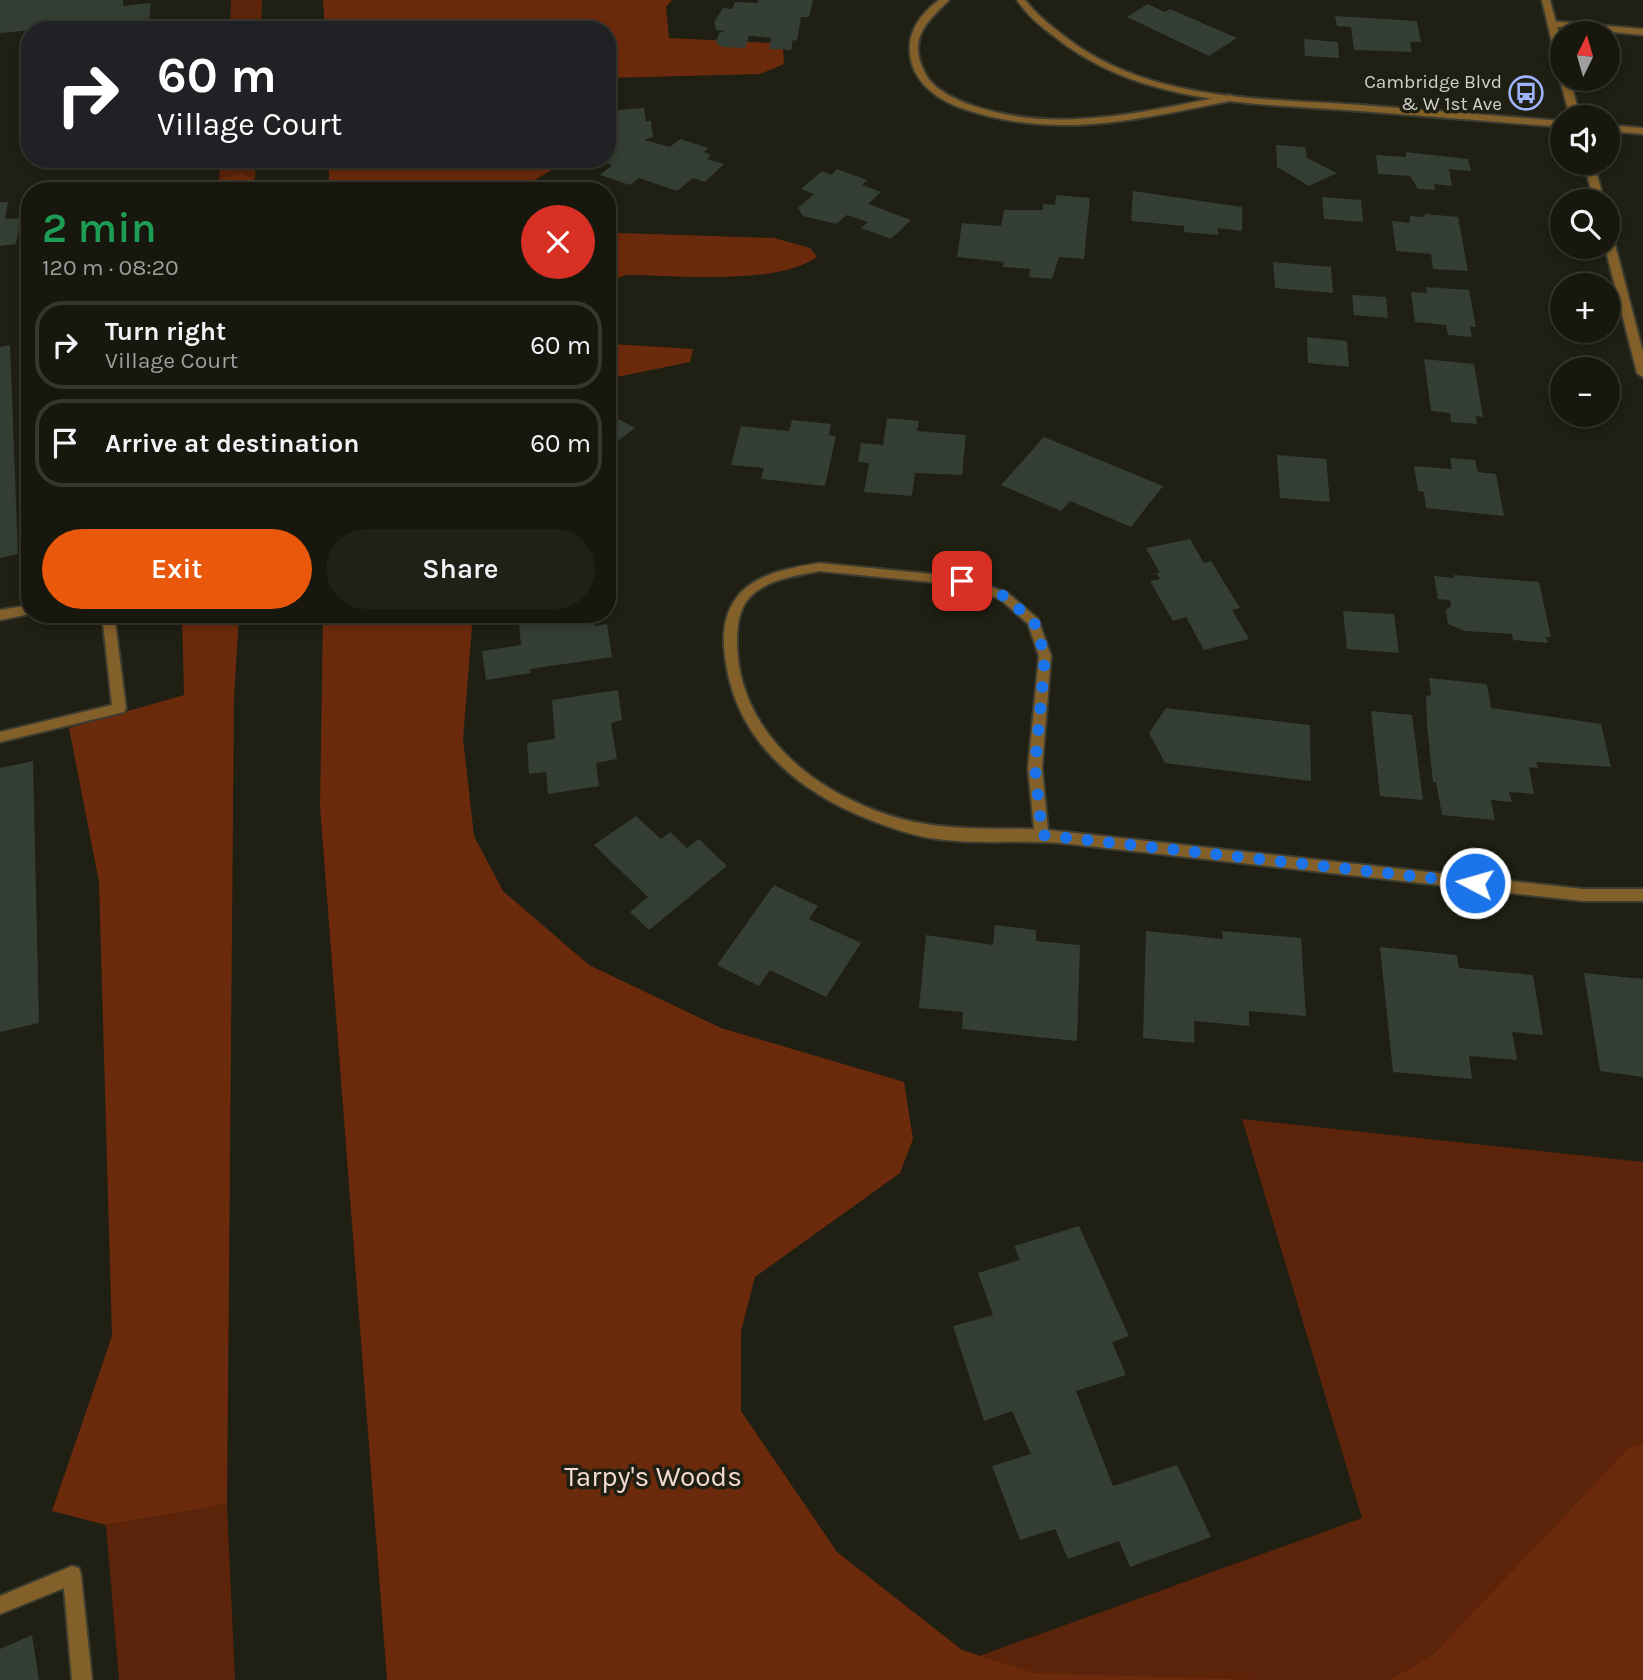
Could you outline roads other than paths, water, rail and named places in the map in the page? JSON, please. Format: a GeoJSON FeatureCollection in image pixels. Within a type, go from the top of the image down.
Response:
{"type":"FeatureCollection","features":[{"type":"Feature","properties":{"kind":"street"},"geometry":{"type":"LineString","coordinates":[[945,0],[926,13],[915,34],[914,55],[919,75],[940,96],[978,111],[1059,126],[1091,123],[1230,98]]}},
{"type":"Feature","properties":{"kind":"street"},"geometry":{"type":"LineString","coordinates":[[1021,0],[1062,42],[1095,62],[1135,78],[1175,89],[1230,98],[1550,123]]}},
{"type":"Feature","properties":{"kind":"street"},"geometry":{"type":"LineString","coordinates":[[1546,0],[1550,21]]}},
{"type":"Feature","properties":{"kind":"street"},"geometry":{"type":"LineString","coordinates":[[1620,30],[1643,32]]}},
{"type":"Feature","properties":{"kind":"street"},"geometry":{"type":"LineString","coordinates":[[1620,129],[1643,131]]}},
{"type":"Feature","properties":{"kind":"street"},"geometry":{"type":"LineString","coordinates":[[1614,259],[1643,373]]}},
{"type":"Feature","properties":{"kind":"street"},"geometry":{"type":"LineString","coordinates":[[1042,835],[1035,768],[1045,656],[1034,622],[1004,596],[962,581],[819,567],[773,576],[739,600],[728,635],[737,678],[753,724],[781,757],[823,792],[869,814],[927,832],[1042,835],[1583,895],[1643,895]]}},
{"type":"Feature","properties":{"kind":"street"},"geometry":{"type":"LineString","coordinates":[[0,615],[21,611]]}},
{"type":"Feature","properties":{"kind":"street"},"geometry":{"type":"LineString","coordinates":[[0,737],[119,708],[109,623]]}},
{"type":"Feature","properties":{"kind":"street"},"geometry":{"type":"LineString","coordinates":[[0,1605],[72,1575],[82,1680]]}},
{"type":"Feature","properties":{"kind":"place","name":"Cambridge Blvd & W 1st Ave"},"geometry":{"type":"Point","coordinates":[1526,93]}},
{"type":"Feature","properties":{"kind":"park label","name":"Tarpy's Woods"},"geometry":{"type":"Point","coordinates":[653,1476]}}]}
